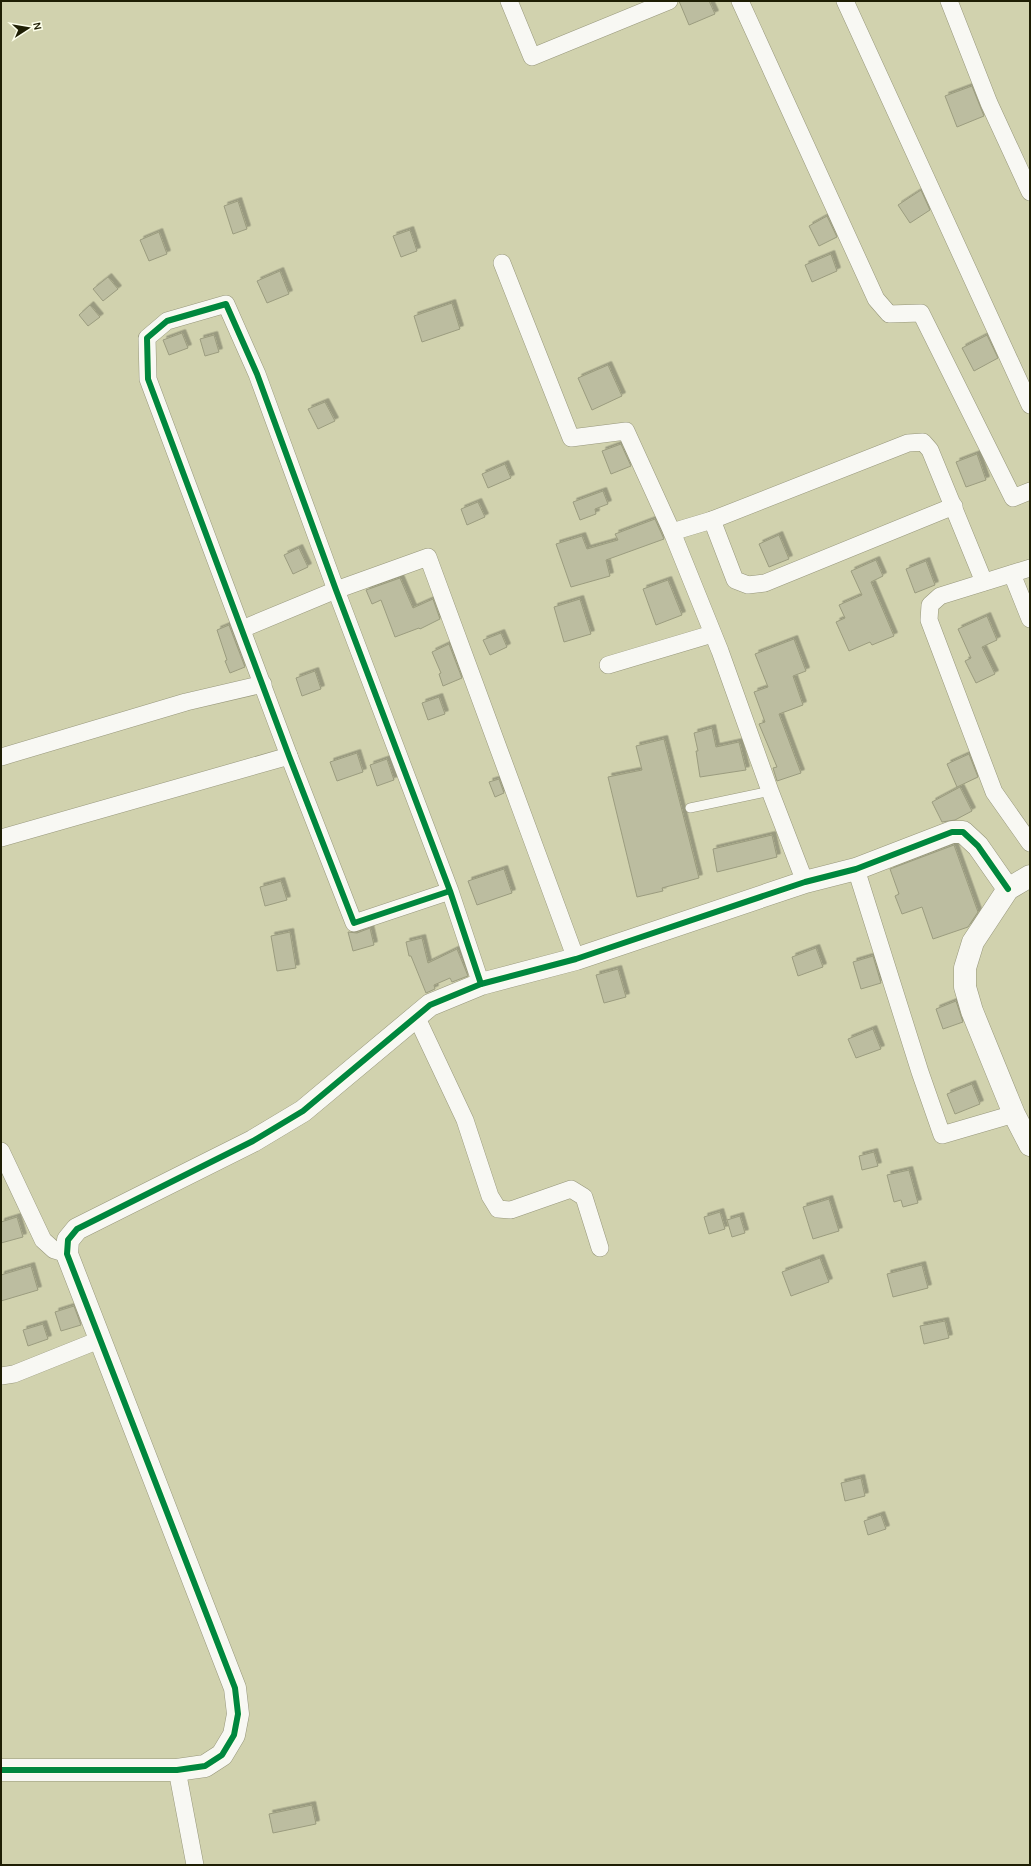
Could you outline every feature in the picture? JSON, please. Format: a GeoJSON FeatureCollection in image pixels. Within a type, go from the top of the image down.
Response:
{"type":"FeatureCollection","features":[{"type":"Feature","properties":{"kind":"street"},"geometry":{"type":"LineString","coordinates":[[509,1],[532,57],[669,1]]}},
{"type":"Feature","properties":{"kind":"street"},"geometry":{"type":"LineString","coordinates":[[740,1],[876,299],[889,314],[921,313],[1013,498],[1030,491]]}},
{"type":"Feature","properties":{"kind":"street"},"geometry":{"type":"LineString","coordinates":[[845,1],[1030,405]]}},
{"type":"Feature","properties":{"kind":"street"},"geometry":{"type":"LineString","coordinates":[[949,1],[989,103],[1030,192]]}},
{"type":"Feature","properties":{"kind":"street"},"geometry":{"type":"LineString","coordinates":[[502,263],[571,438],[626,431],[672,532],[720,651],[770,791],[805,882]]}},
{"type":"Feature","properties":{"kind":"street"},"geometry":{"type":"LineString","coordinates":[[450,891],[354,923],[289,756],[148,379],[147,338],[167,320],[226,304],[257,374],[336,590],[450,891],[481,984]]}},
{"type":"Feature","properties":{"kind":"street"},"geometry":{"type":"LineString","coordinates":[[672,532],[712,520],[908,442],[923,442],[930,450],[984,582]]}},
{"type":"Feature","properties":{"kind":"street"},"geometry":{"type":"LineString","coordinates":[[712,520],[735,580],[748,585],[765,583],[954,506]]}},
{"type":"Feature","properties":{"kind":"street"},"geometry":{"type":"LineString","coordinates":[[242,629],[336,590],[428,557],[576,959]]}},
{"type":"Feature","properties":{"kind":"street"},"geometry":{"type":"LineString","coordinates":[[1030,568],[940,596],[930,605],[929,620],[994,792],[1030,843]]}},
{"type":"Feature","properties":{"kind":"street"},"geometry":{"type":"LineString","coordinates":[[1012,574],[1030,619]]}},
{"type":"Feature","properties":{"kind":"street"},"geometry":{"type":"LineString","coordinates":[[608,665],[712,634]]}},
{"type":"Feature","properties":{"kind":"street"},"geometry":{"type":"LineString","coordinates":[[1,757],[186,702],[263,684]]}},
{"type":"Feature","properties":{"kind":"street"},"geometry":{"type":"LineString","coordinates":[[1,838],[289,756]]}},
{"type":"Feature","properties":{"kind":"street"},"geometry":{"type":"LineString","coordinates":[[1,1770],[177,1770],[205,1766],[222,1755],[234,1735],[238,1714],[234,1688],[67,1254],[68,1240],[77,1229],[253,1141],[303,1111],[416,1016],[430,1006],[481,984],[576,959],[805,882],[856,869],[952,832],[963,832],[978,846],[1008,889]]}},
{"type":"Feature","properties":{"kind":"street"},"geometry":{"type":"LineString","coordinates":[[856,869],[920,1072],[942,1135],[1014,1114]]}},
{"type":"Feature","properties":{"kind":"street"},"geometry":{"type":"LineString","coordinates":[[1028,1137],[1014,1114],[972,1011],[965,987],[966,968],[973,942],[1008,889],[1030,876]]}},
{"type":"Feature","properties":{"kind":"street"},"geometry":{"type":"LineString","coordinates":[[416,1016],[465,1120],[490,1196],[498,1209],[511,1210],[571,1189],[584,1197],[600,1248]]}},
{"type":"Feature","properties":{"kind":"street"},"geometry":{"type":"LineString","coordinates":[[1,1151],[43,1240],[54,1250],[67,1254]]}},
{"type":"Feature","properties":{"kind":"street"},"geometry":{"type":"LineString","coordinates":[[1,1376],[14,1374],[99,1340]]}},
{"type":"Feature","properties":{"kind":"street"},"geometry":{"type":"LineString","coordinates":[[177,1770],[195,1865]]}},
{"type":"Feature","properties":{"kind":"lane"},"geometry":{"type":"LineString","coordinates":[[690,808],[770,791]]}},
{"type":"Feature","properties":{"kind":"building"},"geometry":{"type":"Polygon","coordinates":[[[679,1],[709,1],[715,14],[689,25],[679,1]]]}},
{"type":"Feature","properties":{"kind":"building"},"geometry":{"type":"Polygon","coordinates":[[[972,86],[984,116],[957,127],[945,96],[972,86]]]}},
{"type":"Feature","properties":{"kind":"building"},"geometry":{"type":"Polygon","coordinates":[[[921,190],[930,210],[910,223],[898,205],[921,190]]]}},
{"type":"Feature","properties":{"kind":"building"},"geometry":{"type":"Polygon","coordinates":[[[238,201],[247,229],[233,234],[224,206],[238,201]]]}},
{"type":"Feature","properties":{"kind":"building"},"geometry":{"type":"Polygon","coordinates":[[[827,216],[837,237],[819,246],[809,226],[827,216]]]}},
{"type":"Feature","properties":{"kind":"building"},"geometry":{"type":"Polygon","coordinates":[[[410,230],[417,251],[401,257],[393,236],[410,230]]]}},
{"type":"Feature","properties":{"kind":"building"},"geometry":{"type":"Polygon","coordinates":[[[159,232],[167,254],[149,261],[140,240],[159,232]]]}},
{"type":"Feature","properties":{"kind":"building"},"geometry":{"type":"Polygon","coordinates":[[[831,254],[837,271],[812,282],[805,265],[831,254]]]}},
{"type":"Feature","properties":{"kind":"building"},"geometry":{"type":"Polygon","coordinates":[[[280,271],[289,294],[267,303],[257,281],[280,271]]]}},
{"type":"Feature","properties":{"kind":"building"},"geometry":{"type":"Polygon","coordinates":[[[108,277],[118,289],[103,301],[93,289],[108,277]]]}},
{"type":"Feature","properties":{"kind":"building"},"geometry":{"type":"Polygon","coordinates":[[[452,303],[460,329],[422,342],[414,316],[452,303]]]}},
{"type":"Feature","properties":{"kind":"building"},"geometry":{"type":"Polygon","coordinates":[[[90,305],[100,317],[88,326],[79,315],[90,305]]]}},
{"type":"Feature","properties":{"kind":"building"},"geometry":{"type":"Polygon","coordinates":[[[182,333],[188,348],[169,355],[163,340],[182,333]]]}},
{"type":"Feature","properties":{"kind":"building"},"geometry":{"type":"Polygon","coordinates":[[[214,335],[219,352],[205,356],[200,339],[214,335]]]}},
{"type":"Feature","properties":{"kind":"building"},"geometry":{"type":"Polygon","coordinates":[[[987,335],[998,358],[974,371],[962,348],[987,335]]]}},
{"type":"Feature","properties":{"kind":"building"},"geometry":{"type":"Polygon","coordinates":[[[608,365],[622,396],[592,410],[578,378],[608,365]]]}},
{"type":"Feature","properties":{"kind":"building"},"geometry":{"type":"Polygon","coordinates":[[[325,402],[335,421],[318,429],[308,409],[325,402]]]}},
{"type":"Feature","properties":{"kind":"building"},"geometry":{"type":"Polygon","coordinates":[[[621,444],[631,466],[611,474],[602,451],[621,444]]]}},
{"type":"Feature","properties":{"kind":"building"},"geometry":{"type":"Polygon","coordinates":[[[977,454],[986,480],[966,487],[956,462],[977,454]]]}},
{"type":"Feature","properties":{"kind":"building"},"geometry":{"type":"Polygon","coordinates":[[[505,464],[511,478],[488,488],[482,474],[505,464]]]}},
{"type":"Feature","properties":{"kind":"building"},"geometry":{"type":"Polygon","coordinates":[[[603,491],[608,504],[595,509],[596,514],[580,520],[573,502],[603,491]]]}},
{"type":"Feature","properties":{"kind":"building"},"geometry":{"type":"Polygon","coordinates":[[[478,502],[485,517],[467,525],[461,509],[478,502]]]}},
{"type":"Feature","properties":{"kind":"building"},"geometry":{"type":"Polygon","coordinates":[[[655,519],[664,539],[606,560],[610,576],[571,587],[556,544],[582,536],[587,549],[618,540],[615,534],[655,519]]]}},
{"type":"Feature","properties":{"kind":"building"},"geometry":{"type":"Polygon","coordinates":[[[779,535],[789,559],[769,567],[759,544],[779,535]]]}},
{"type":"Feature","properties":{"kind":"building"},"geometry":{"type":"Polygon","coordinates":[[[299,548],[308,567],[293,574],[284,555],[299,548]]]}},
{"type":"Feature","properties":{"kind":"building"},"geometry":{"type":"Polygon","coordinates":[[[876,560],[883,576],[871,582],[894,636],[872,645],[870,642],[849,651],[836,622],[845,618],[839,605],[862,595],[851,571],[876,560]]]}},
{"type":"Feature","properties":{"kind":"building"},"geometry":{"type":"Polygon","coordinates":[[[926,561],[935,585],[915,593],[906,569],[926,561]]]}},
{"type":"Feature","properties":{"kind":"building"},"geometry":{"type":"Polygon","coordinates":[[[400,578],[413,608],[433,599],[440,619],[420,629],[419,628],[395,637],[381,600],[372,604],[366,590],[400,578]]]}},
{"type":"Feature","properties":{"kind":"building"},"geometry":{"type":"Polygon","coordinates":[[[668,580],[682,615],[656,625],[643,589],[668,580]]]}},
{"type":"Feature","properties":{"kind":"building"},"geometry":{"type":"Polygon","coordinates":[[[580,599],[591,634],[564,642],[554,607],[580,599]]]}},
{"type":"Feature","properties":{"kind":"building"},"geometry":{"type":"Polygon","coordinates":[[[987,616],[997,640],[982,647],[995,674],[976,683],[965,661],[971,658],[958,629],[987,616]]]}},
{"type":"Feature","properties":{"kind":"building"},"geometry":{"type":"Polygon","coordinates":[[[229,625],[245,667],[230,673],[225,661],[227,660],[217,630],[229,625]]]}},
{"type":"Feature","properties":{"kind":"building"},"geometry":{"type":"Polygon","coordinates":[[[501,633],[507,647],[490,655],[483,640],[501,633]]]}},
{"type":"Feature","properties":{"kind":"building"},"geometry":{"type":"Polygon","coordinates":[[[794,639],[806,671],[793,676],[803,705],[779,714],[801,773],[777,781],[773,768],[777,767],[759,724],[765,722],[754,692],[768,687],[755,654],[794,639]]]}},
{"type":"Feature","properties":{"kind":"building"},"geometry":{"type":"Polygon","coordinates":[[[449,644],[462,678],[443,686],[439,674],[441,673],[432,652],[449,644]]]}},
{"type":"Feature","properties":{"kind":"building"},"geometry":{"type":"Polygon","coordinates":[[[315,671],[321,689],[302,696],[296,678],[315,671]]]}},
{"type":"Feature","properties":{"kind":"building"},"geometry":{"type":"Polygon","coordinates":[[[439,697],[445,714],[428,720],[422,703],[439,697]]]}},
{"type":"Feature","properties":{"kind":"building"},"geometry":{"type":"Polygon","coordinates":[[[712,728],[716,747],[739,742],[746,770],[700,777],[696,751],[698,751],[694,733],[712,728]]]}},
{"type":"Feature","properties":{"kind":"building"},"geometry":{"type":"Polygon","coordinates":[[[664,739],[699,878],[662,888],[663,891],[637,897],[608,777],[642,770],[636,746],[664,739]]]}},
{"type":"Feature","properties":{"kind":"building"},"geometry":{"type":"Polygon","coordinates":[[[357,753],[363,772],[337,781],[330,762],[357,753]]]}},
{"type":"Feature","properties":{"kind":"building"},"geometry":{"type":"Polygon","coordinates":[[[969,754],[978,777],[957,787],[947,764],[969,754]]]}},
{"type":"Feature","properties":{"kind":"building"},"geometry":{"type":"Polygon","coordinates":[[[387,759],[394,780],[377,786],[370,765],[387,759]]]}},
{"type":"Feature","properties":{"kind":"building"},"geometry":{"type":"Polygon","coordinates":[[[499,779],[504,793],[495,797],[489,782],[499,779]]]}},
{"type":"Feature","properties":{"kind":"building"},"geometry":{"type":"Polygon","coordinates":[[[960,787],[972,811],[955,820],[942,822],[932,802],[960,787]]]}},
{"type":"Feature","properties":{"kind":"building"},"geometry":{"type":"Polygon","coordinates":[[[772,835],[777,857],[717,872],[713,849],[772,835]]]}},
{"type":"Feature","properties":{"kind":"building"},"geometry":{"type":"Polygon","coordinates":[[[954,845],[978,912],[968,927],[933,939],[922,907],[902,914],[895,896],[899,894],[890,869],[954,845]]]}},
{"type":"Feature","properties":{"kind":"building"},"geometry":{"type":"Polygon","coordinates":[[[504,869],[512,893],[477,905],[468,881],[504,869]]]}},
{"type":"Feature","properties":{"kind":"building"},"geometry":{"type":"Polygon","coordinates":[[[281,881],[287,900],[265,906],[260,887],[281,881]]]}},
{"type":"Feature","properties":{"kind":"building"},"geometry":{"type":"Polygon","coordinates":[[[370,928],[374,945],[353,951],[348,932],[357,933],[370,928]]]}},
{"type":"Feature","properties":{"kind":"building"},"geometry":{"type":"Polygon","coordinates":[[[290,932],[296,968],[277,971],[271,936],[290,932]]]}},
{"type":"Feature","properties":{"kind":"building"},"geometry":{"type":"Polygon","coordinates":[[[422,938],[428,963],[457,949],[468,976],[452,982],[450,978],[434,985],[435,989],[426,993],[411,956],[409,956],[406,942],[422,938]]]}},
{"type":"Feature","properties":{"kind":"building"},"geometry":{"type":"Polygon","coordinates":[[[816,948],[823,967],[798,976],[792,957],[816,948]]]}},
{"type":"Feature","properties":{"kind":"building"},"geometry":{"type":"Polygon","coordinates":[[[873,956],[881,983],[861,989],[853,962],[873,956]]]}},
{"type":"Feature","properties":{"kind":"building"},"geometry":{"type":"Polygon","coordinates":[[[618,969],[626,997],[604,1003],[596,975],[618,969]]]}},
{"type":"Feature","properties":{"kind":"building"},"geometry":{"type":"Polygon","coordinates":[[[956,1001],[963,1022],[943,1029],[936,1009],[956,1001]]]}},
{"type":"Feature","properties":{"kind":"building"},"geometry":{"type":"Polygon","coordinates":[[[873,1029],[881,1049],[856,1058],[848,1039],[873,1029]]]}},
{"type":"Feature","properties":{"kind":"building"},"geometry":{"type":"Polygon","coordinates":[[[972,1084],[980,1104],[955,1114],[947,1094],[972,1084]]]}},
{"type":"Feature","properties":{"kind":"building"},"geometry":{"type":"Polygon","coordinates":[[[874,1152],[878,1166],[862,1170],[859,1156],[874,1152]]]}},
{"type":"Feature","properties":{"kind":"building"},"geometry":{"type":"Polygon","coordinates":[[[909,1170],[918,1203],[903,1207],[901,1200],[894,1202],[887,1175],[909,1170]]]}},
{"type":"Feature","properties":{"kind":"building"},"geometry":{"type":"Polygon","coordinates":[[[829,1199],[839,1231],[813,1239],[803,1207],[829,1199]]]}},
{"type":"Feature","properties":{"kind":"building"},"geometry":{"type":"Polygon","coordinates":[[[720,1212],[725,1229],[709,1234],[704,1217],[720,1212]]]}},
{"type":"Feature","properties":{"kind":"building"},"geometry":{"type":"Polygon","coordinates":[[[740,1216],[745,1233],[732,1237],[727,1220],[740,1216]]]}},
{"type":"Feature","properties":{"kind":"building"},"geometry":{"type":"Polygon","coordinates":[[[17,1217],[23,1237],[1,1243],[1,1222],[17,1217]]]}},
{"type":"Feature","properties":{"kind":"building"},"geometry":{"type":"Polygon","coordinates":[[[820,1258],[829,1282],[791,1296],[782,1272],[820,1258]]]}},
{"type":"Feature","properties":{"kind":"building"},"geometry":{"type":"Polygon","coordinates":[[[922,1265],[928,1288],[893,1297],[887,1274],[922,1265]]]}},
{"type":"Feature","properties":{"kind":"building"},"geometry":{"type":"Polygon","coordinates":[[[31,1266],[38,1290],[1,1301],[1,1275],[31,1266]]]}},
{"type":"Feature","properties":{"kind":"building"},"geometry":{"type":"Polygon","coordinates":[[[74,1306],[81,1325],[61,1331],[55,1312],[74,1306]]]}},
{"type":"Feature","properties":{"kind":"building"},"geometry":{"type":"Polygon","coordinates":[[[945,1321],[949,1338],[924,1344],[920,1326],[945,1321]]]}},
{"type":"Feature","properties":{"kind":"building"},"geometry":{"type":"Polygon","coordinates":[[[43,1324],[48,1339],[28,1346],[23,1330],[43,1324]]]}},
{"type":"Feature","properties":{"kind":"building"},"geometry":{"type":"Polygon","coordinates":[[[861,1478],[865,1496],[845,1501],[841,1483],[861,1478]]]}},
{"type":"Feature","properties":{"kind":"building"},"geometry":{"type":"Polygon","coordinates":[[[881,1515],[886,1529],[868,1535],[864,1521],[881,1515]]]}},
{"type":"Feature","properties":{"kind":"building"},"geometry":{"type":"Polygon","coordinates":[[[312,1805],[316,1824],[273,1833],[269,1814],[312,1805]]]}},
{"type":"Feature","properties":{"kind":"cycle path"},"geometry":{"type":"LineString","coordinates":[[450,891],[354,923],[289,756],[148,379],[147,338],[167,321],[226,304],[257,374],[336,590],[450,891],[481,984]]}},
{"type":"Feature","properties":{"kind":"cycle path"},"geometry":{"type":"LineString","coordinates":[[1,1770],[177,1770],[205,1766],[222,1755],[234,1735],[238,1714],[235,1688],[67,1254],[68,1240],[77,1229],[253,1141],[303,1111],[430,1005],[481,984],[576,959],[805,882],[856,869],[952,832],[963,832],[978,846],[1008,889]]}}]}
